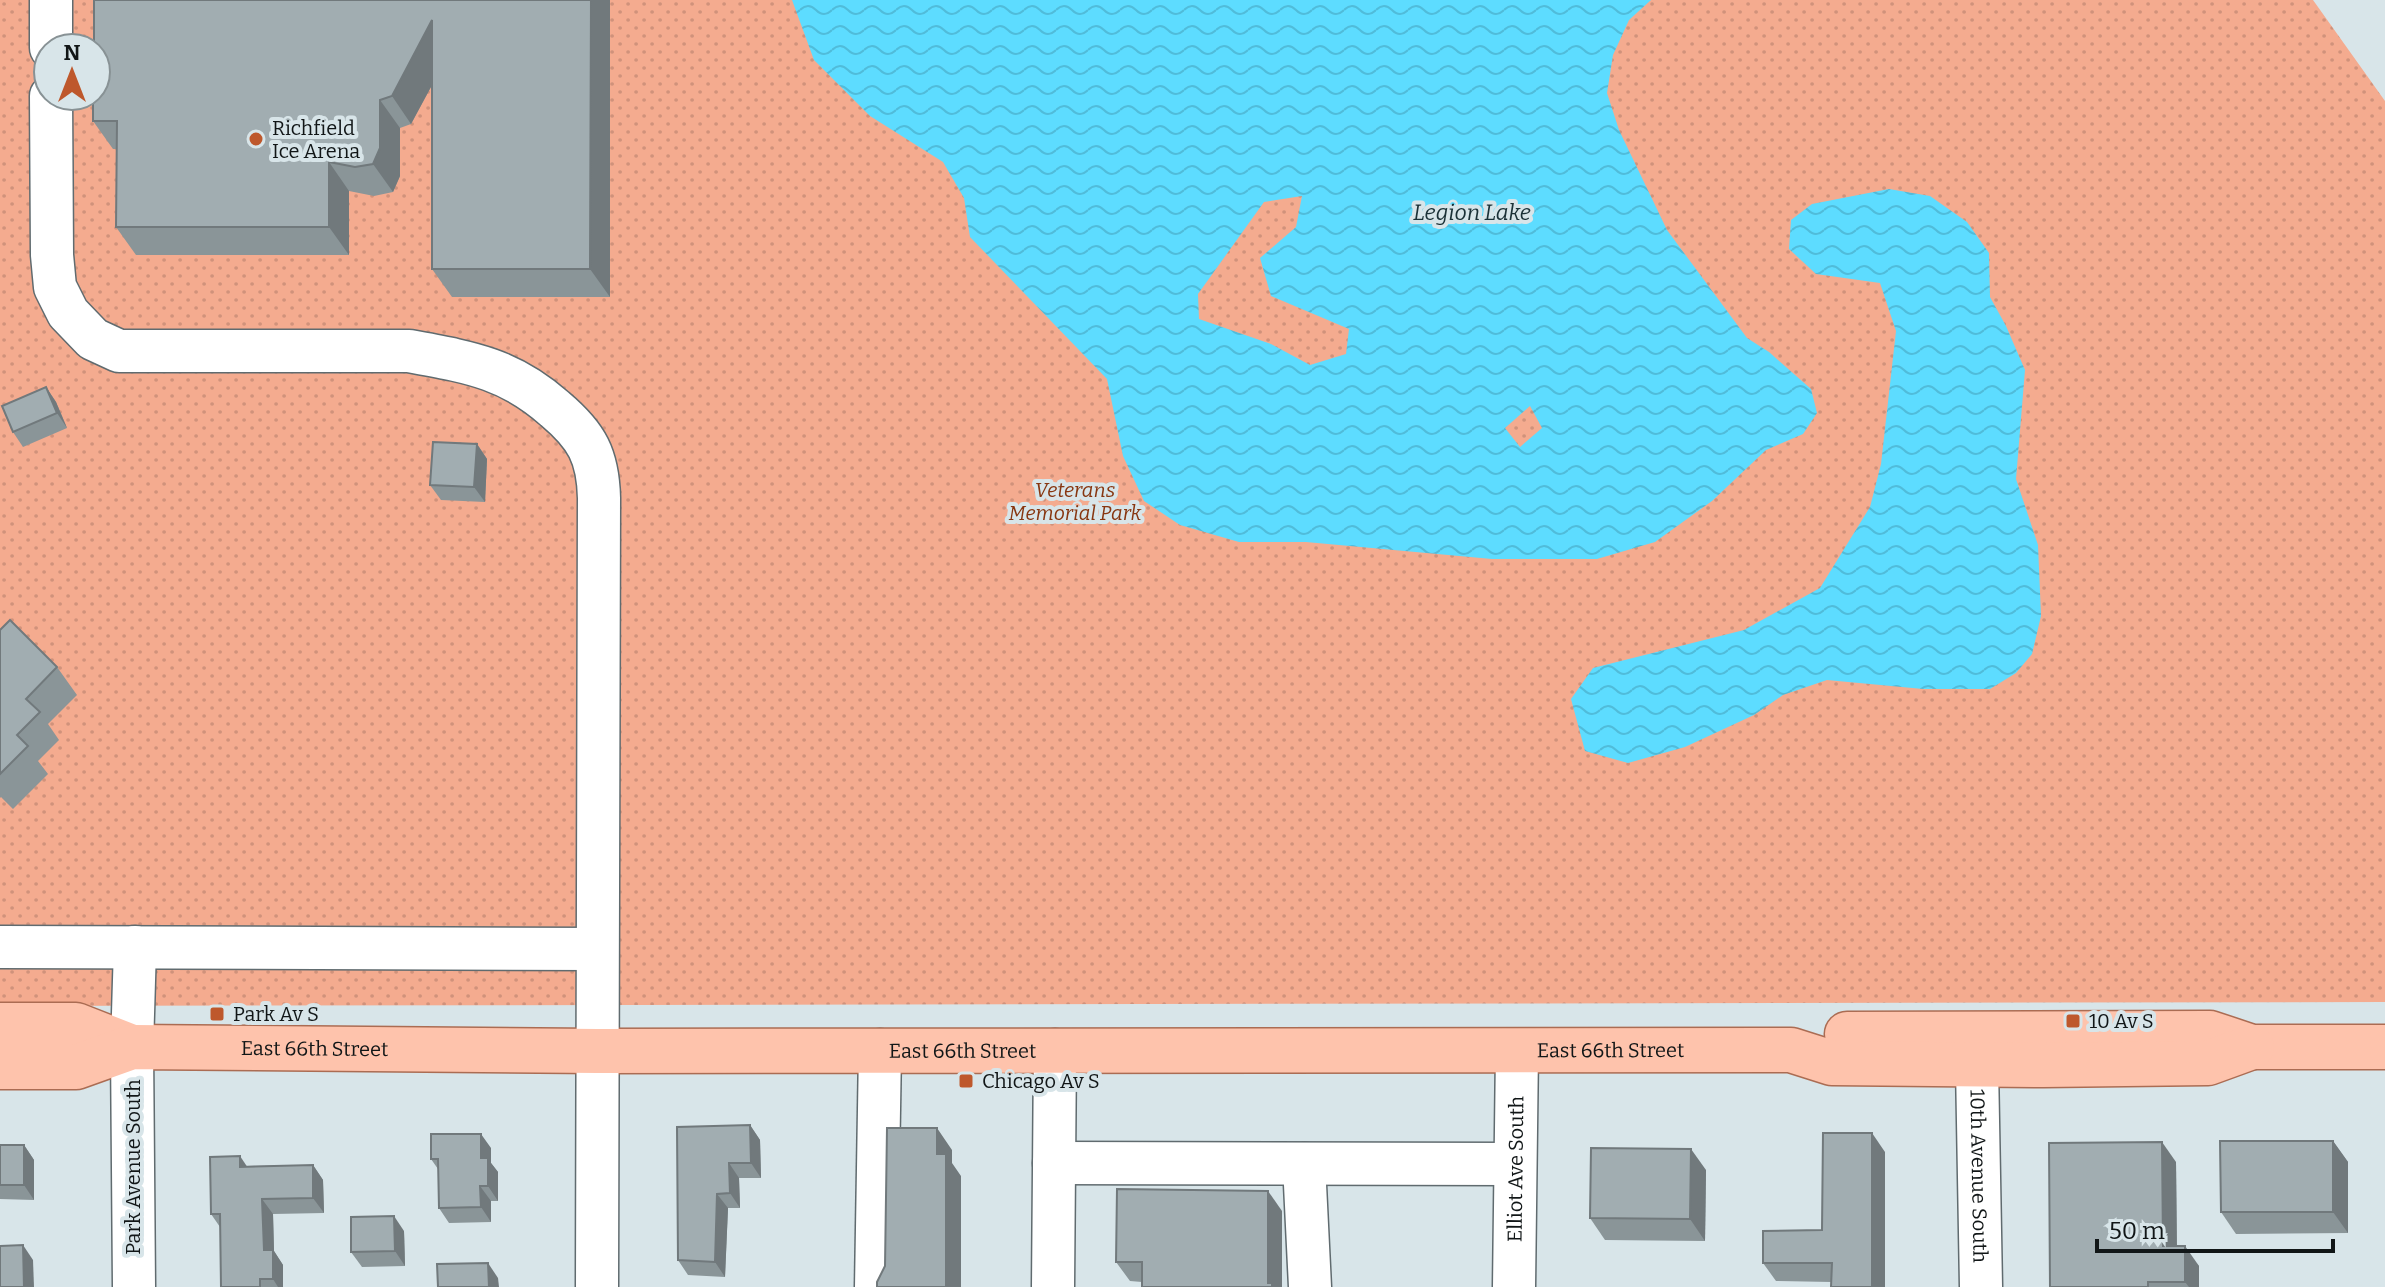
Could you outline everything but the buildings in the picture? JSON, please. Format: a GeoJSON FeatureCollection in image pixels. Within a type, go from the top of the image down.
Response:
{"type":"FeatureCollection","features":[{"type":"Feature","properties":{"kind":"main road","name":"East 66th Street"},"geometry":{"type":"LineString","coordinates":[[0,1025],[76,1025],[132,1047]]}},
{"type":"Feature","properties":{"kind":"main road","name":"East 66th Street"},"geometry":{"type":"LineString","coordinates":[[1791,1050],[1831,1035],[2042,1032],[2210,1033],[2252,1047],[2385,1047]]}},
{"type":"Feature","properties":{"kind":"main road","name":"East 66th Street"},"geometry":{"type":"LineString","coordinates":[[0,1067],[76,1067],[132,1047],[598,1051],[1791,1050],[1832,1063],[1977,1066],[2208,1063],[2252,1047]]}},
{"type":"Feature","properties":{"kind":"street"},"geometry":{"type":"LineString","coordinates":[[51,0],[51,32]]}},
{"type":"Feature","properties":{"kind":"street"},"geometry":{"type":"LineString","coordinates":[[51,112],[55,287],[68,313],[93,339],[119,351],[409,351],[445,357],[518,380],[582,433],[598,472],[599,498],[597,1287]]}},
{"type":"Feature","properties":{"kind":"street"},"geometry":{"type":"LineString","coordinates":[[0,947],[597,949]]}},
{"type":"Feature","properties":{"kind":"street","name":"Park Avenue South"},"geometry":{"type":"LineString","coordinates":[[134,1287],[132,1047],[135,947]]}},
{"type":"Feature","properties":{"kind":"street"},"geometry":{"type":"LineString","coordinates":[[876,1287],[880,1050]]}},
{"type":"Feature","properties":{"kind":"street"},"geometry":{"type":"LineString","coordinates":[[1053,1287],[1055,1050]]}},
{"type":"Feature","properties":{"kind":"street","name":"Elliot Ave South"},"geometry":{"type":"LineString","coordinates":[[1514,1287],[1517,1050]]}},
{"type":"Feature","properties":{"kind":"street","name":"10th Avenue South"},"geometry":{"type":"LineString","coordinates":[[1977,1066],[1981,1287]]}},
{"type":"Feature","properties":{"kind":"street"},"geometry":{"type":"LineString","coordinates":[[1054,1163],[1515,1164]]}},
{"type":"Feature","properties":{"kind":"street"},"geometry":{"type":"LineString","coordinates":[[1304,1164],[1310,1287]]}},
{"type":"Feature","properties":{"kind":"green space","name":"Veterans Memorial Park"},"geometry":{"type":"Polygon","coordinates":[[[0,0],[2313,0],[2385,101],[2385,1002],[0,1006],[0,0]]]}},
{"type":"Feature","properties":{"kind":"water","name":"Legion Lake"},"geometry":{"type":"Polygon","coordinates":[[[792,0],[1651,0],[1629,20],[1613,55],[1607,93],[1619,130],[1667,230],[1747,338],[1769,352],[1811,389],[1817,413],[1803,434],[1766,450],[1712,501],[1655,542],[1597,559],[1492,559],[1306,542],[1239,542],[1180,525],[1144,501],[1123,456],[1107,379],[970,237],[964,198],[943,162],[870,116],[814,60],[792,0]],[[1302,196],[1264,202],[1198,294],[1199,319],[1271,344],[1310,365],[1346,354],[1349,329],[1271,296],[1260,258],[1296,227],[1302,196]],[[1530,406],[1505,428],[1520,447],[1542,428],[1530,406]]]}},
{"type":"Feature","properties":{"kind":"water"},"geometry":{"type":"Polygon","coordinates":[[[1889,189],[1930,196],[1967,222],[1989,253],[1990,297],[2025,370],[2016,479],[2038,545],[2041,616],[2032,654],[2016,673],[1990,689],[1923,689],[1827,680],[1783,695],[1754,715],[1685,747],[1628,763],[1585,751],[1571,699],[1593,668],[1744,630],[1820,588],[1870,507],[1881,464],[1896,331],[1880,283],[1816,274],[1789,249],[1791,220],[1812,204],[1889,189]]]}},
{"type":"Feature","properties":{"kind":"place","name":"Richfield Ice Arena"},"geometry":{"type":"Point","coordinates":[256,139]}},
{"type":"Feature","properties":{"kind":"place","name":"Park Av S"},"geometry":{"type":"Point","coordinates":[217,1014]}},
{"type":"Feature","properties":{"kind":"place","name":"10 Av S"},"geometry":{"type":"Point","coordinates":[2073,1021]}},
{"type":"Feature","properties":{"kind":"place","name":"Chicago Av S"},"geometry":{"type":"Point","coordinates":[966,1081]}}]}
